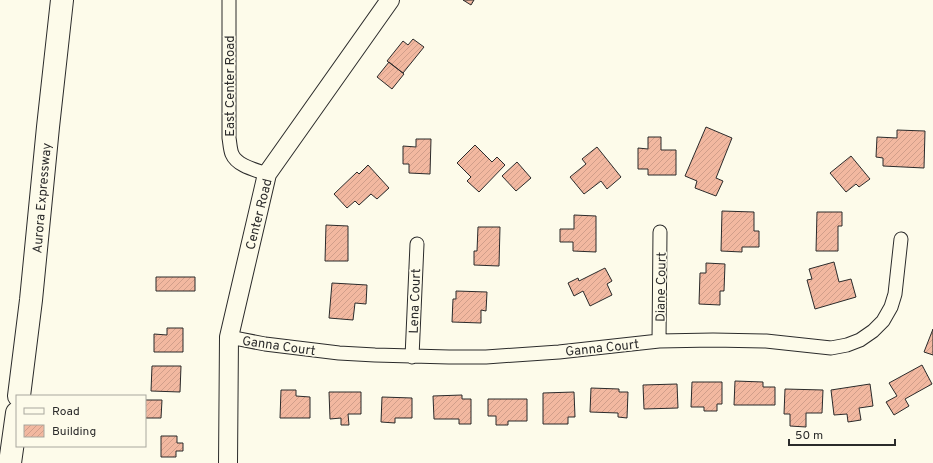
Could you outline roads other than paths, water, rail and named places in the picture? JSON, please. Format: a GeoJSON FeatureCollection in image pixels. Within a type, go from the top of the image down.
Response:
{"type":"FeatureCollection","features":[{"type":"Feature","properties":{"kind":"highway","name":"Aurora Expressway"},"geometry":{"type":"LineString","coordinates":[[19,395],[31,300],[62,0]]}},
{"type":"Feature","properties":{"kind":"highway"},"geometry":{"type":"LineString","coordinates":[[10,463],[16,420]]}},
{"type":"Feature","properties":{"kind":"main road","name":"Center Road"},"geometry":{"type":"LineString","coordinates":[[228,463],[229,337],[267,174],[390,0]]}},
{"type":"Feature","properties":{"kind":"street","name":"East Center Road"},"geometry":{"type":"LineString","coordinates":[[229,0],[229,138],[232,154],[239,163],[267,174]]}},
{"type":"Feature","properties":{"kind":"street","name":"Diane Court"},"geometry":{"type":"LineString","coordinates":[[659,341],[660,232]]}},
{"type":"Feature","properties":{"kind":"street","name":"Ganna Court"},"geometry":{"type":"LineString","coordinates":[[229,337],[265,344],[339,352],[412,357],[486,357],[559,352],[659,341],[766,341],[831,348],[847,345],[860,340],[873,331],[883,321],[891,307],[895,294],[901,239]]}},
{"type":"Feature","properties":{"kind":"street","name":"Lena Court"},"geometry":{"type":"LineString","coordinates":[[412,357],[417,244]]}}]}
